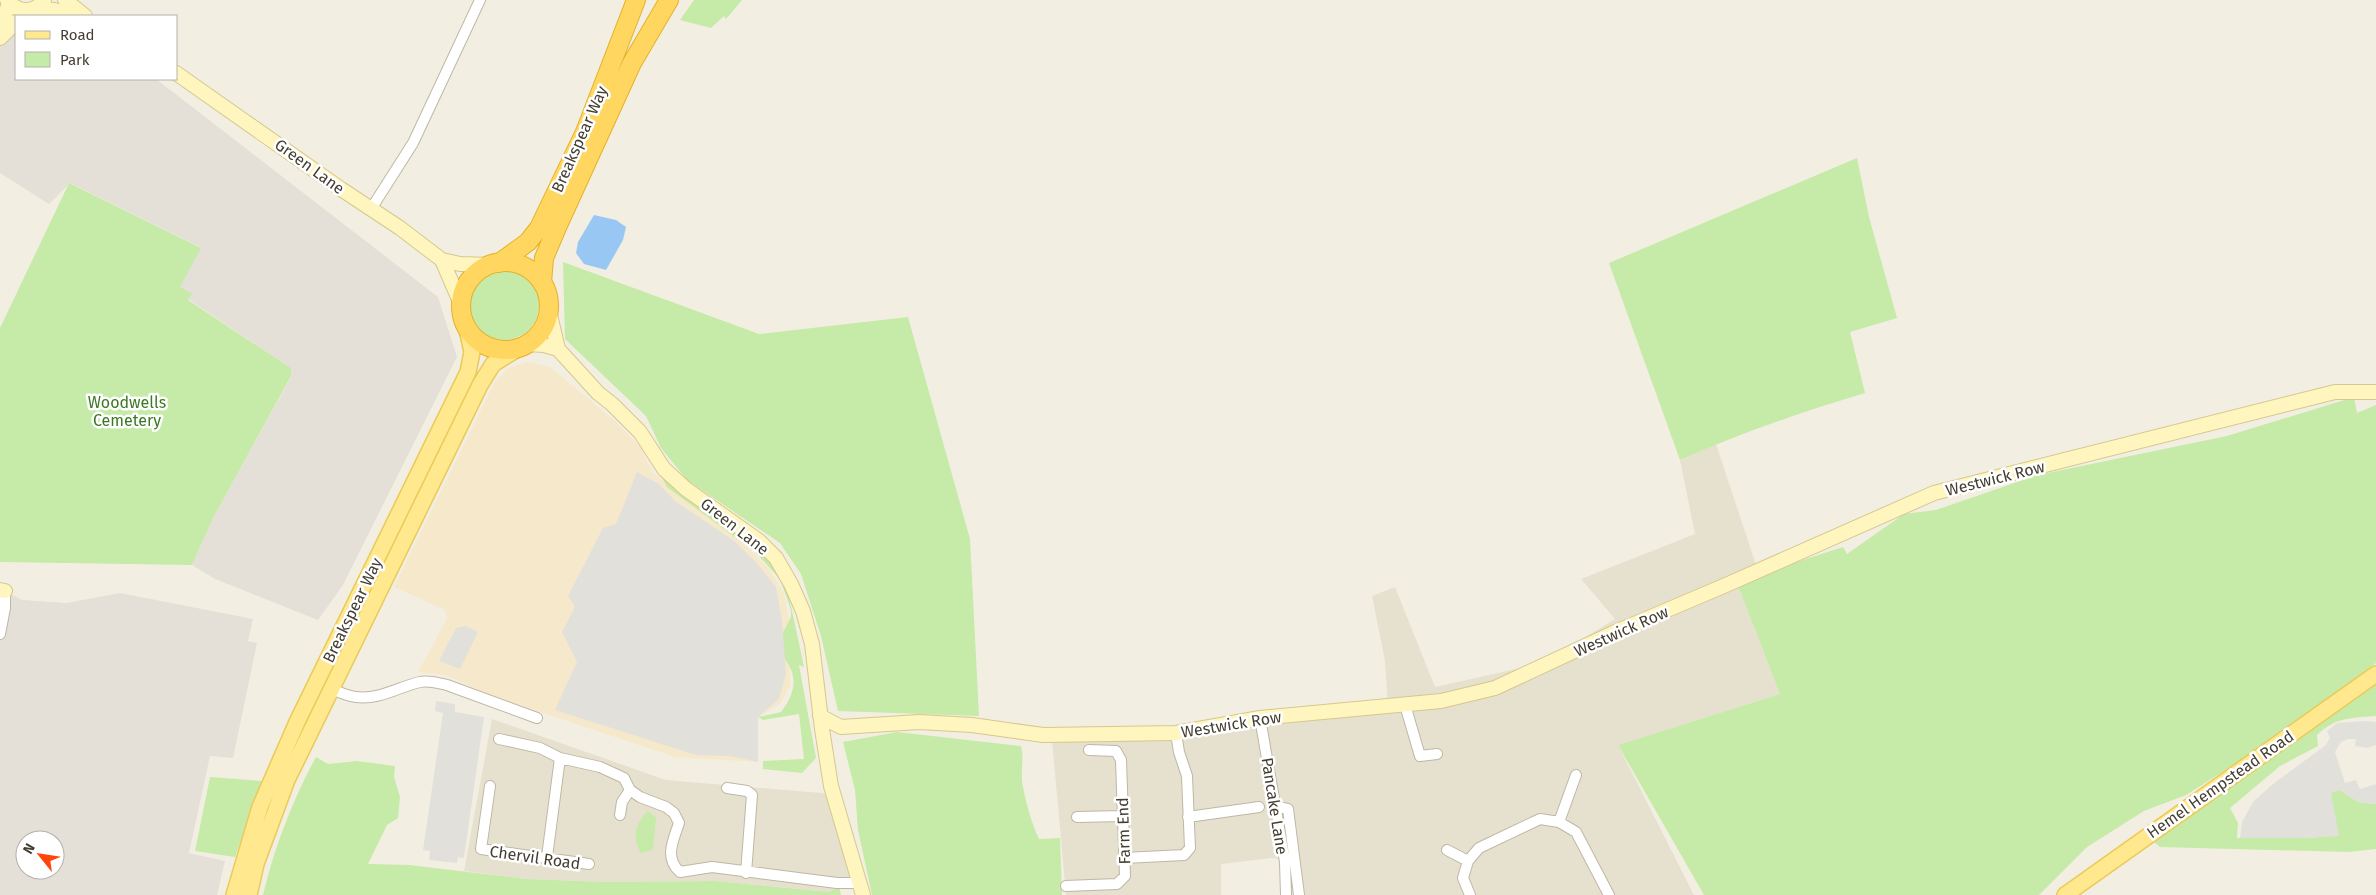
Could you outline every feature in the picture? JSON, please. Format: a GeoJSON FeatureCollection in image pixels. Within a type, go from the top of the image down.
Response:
{"type":"FeatureCollection","features":[{"type":"Feature","properties":{"kind":"highway"},"geometry":{"type":"LineString","coordinates":[[624,33],[632,0]]}},
{"type":"Feature","properties":{"kind":"highway","name":"Breakspear Way"},"geometry":{"type":"LineString","coordinates":[[494,264],[528,242],[539,228],[585,132],[636,0]]}},
{"type":"Feature","properties":{"kind":"highway"},"geometry":{"type":"LineString","coordinates":[[632,63],[652,0]]}},
{"type":"Feature","properties":{"kind":"highway"},"geometry":{"type":"LineString","coordinates":[[632,63],[669,0]]}},
{"type":"Feature","properties":{"kind":"highway","name":"Breakspear Way"},"geometry":{"type":"LineString","coordinates":[[542,283],[545,256],[632,63]]}},
{"type":"Feature","properties":{"kind":"highway"},"geometry":{"type":"LineString","coordinates":[[494,264],[519,265],[536,275],[542,283],[548,306],[542,327],[523,346],[507,350],[484,345],[467,329],[462,317],[463,291],[478,271],[494,264]]}},
{"type":"Feature","properties":{"kind":"main road","name":"Breakspear Way"},"geometry":{"type":"LineString","coordinates":[[234,895],[260,807],[297,722],[468,372],[472,352],[467,329]]}},
{"type":"Feature","properties":{"kind":"main road","name":"Breakspear Way"},"geometry":{"type":"LineString","coordinates":[[249,895],[256,864],[287,780],[485,374],[498,359],[523,346]]}},
{"type":"Feature","properties":{"kind":"main road","name":"Hemel Hempstead Road"},"geometry":{"type":"LineString","coordinates":[[2065,895],[2376,674]]}},
{"type":"Feature","properties":{"kind":"street"},"geometry":{"type":"LineString","coordinates":[[66,0],[84,15]]}},
{"type":"Feature","properties":{"kind":"street"},"geometry":{"type":"LineString","coordinates":[[371,208],[413,142],[480,0]]}},
{"type":"Feature","properties":{"kind":"street"},"geometry":{"type":"LineString","coordinates":[[0,30],[8,1],[18,10],[54,10],[69,15]]}},
{"type":"Feature","properties":{"kind":"street"},"geometry":{"type":"LineString","coordinates":[[0,38],[15,23]]}},
{"type":"Feature","properties":{"kind":"street","name":"Green Lane"},"geometry":{"type":"LineString","coordinates":[[178,74],[371,208],[442,260],[460,264],[494,264]]}},
{"type":"Feature","properties":{"kind":"street"},"geometry":{"type":"LineString","coordinates":[[442,260],[461,304]]}},
{"type":"Feature","properties":{"kind":"street","name":"Green Lane"},"geometry":{"type":"LineString","coordinates":[[548,306],[558,349],[598,393],[640,432],[664,469],[686,489],[741,526],[776,558],[804,611],[812,644],[820,716],[831,786],[861,889]]}},
{"type":"Feature","properties":{"kind":"street"},"geometry":{"type":"LineString","coordinates":[[523,346],[558,349]]}},
{"type":"Feature","properties":{"kind":"street","name":"Westwick Row"},"geometry":{"type":"LineString","coordinates":[[842,727],[919,722],[972,725],[1043,735],[1176,733],[1260,718],[1358,707],[1441,701],[1495,688],[1613,633],[1726,586],[1934,493],[2335,392],[2376,392]]}},
{"type":"Feature","properties":{"kind":"street"},"geometry":{"type":"LineString","coordinates":[[0,634],[5,608],[3,591]]}},
{"type":"Feature","properties":{"kind":"street"},"geometry":{"type":"LineString","coordinates":[[331,689],[354,697],[364,698],[385,695],[421,682],[433,682],[447,685],[537,718]]}},
{"type":"Feature","properties":{"kind":"street"},"geometry":{"type":"LineString","coordinates":[[1405,705],[1420,756],[1437,754]]}},
{"type":"Feature","properties":{"kind":"street"},"geometry":{"type":"LineString","coordinates":[[820,716],[842,727],[825,748]]}},
{"type":"Feature","properties":{"kind":"street","name":"Pancake Lane"},"geometry":{"type":"LineString","coordinates":[[1260,718],[1276,806],[1288,809],[1290,862],[1286,895]]}},
{"type":"Feature","properties":{"kind":"street"},"geometry":{"type":"LineString","coordinates":[[1124,858],[1184,855],[1190,848],[1187,776],[1179,752],[1176,733]]}},
{"type":"Feature","properties":{"kind":"street"},"geometry":{"type":"LineString","coordinates":[[499,739],[540,748],[560,758],[600,766],[624,778],[630,790],[640,797],[674,812],[679,823],[669,856],[673,866],[680,872],[712,868],[837,884],[861,889]]}},
{"type":"Feature","properties":{"kind":"street","name":"Farm End"},"geometry":{"type":"LineString","coordinates":[[1066,886],[1117,884],[1125,876],[1121,760],[1116,751],[1090,750]]}},
{"type":"Feature","properties":{"kind":"street"},"geometry":{"type":"LineString","coordinates":[[547,857],[560,758]]}},
{"type":"Feature","properties":{"kind":"street"},"geometry":{"type":"LineString","coordinates":[[1560,822],[1576,775]]}},
{"type":"Feature","properties":{"kind":"street","name":"Chervil Road"},"geometry":{"type":"LineString","coordinates":[[490,786],[481,849],[589,864]]}},
{"type":"Feature","properties":{"kind":"street"},"geometry":{"type":"LineString","coordinates":[[727,788],[747,791],[752,795],[746,873]]}},
{"type":"Feature","properties":{"kind":"street"},"geometry":{"type":"LineString","coordinates":[[620,815],[622,802],[630,790]]}},
{"type":"Feature","properties":{"kind":"street"},"geometry":{"type":"LineString","coordinates":[[1188,817],[1259,807]]}},
{"type":"Feature","properties":{"kind":"street"},"geometry":{"type":"LineString","coordinates":[[1076,817],[1123,816]]}},
{"type":"Feature","properties":{"kind":"street"},"geometry":{"type":"LineString","coordinates":[[1470,895],[1463,878],[1468,860],[1478,848],[1540,819],[1560,822],[1576,832],[1609,895]]}},
{"type":"Feature","properties":{"kind":"street"},"geometry":{"type":"LineString","coordinates":[[1447,850],[1468,860]]}},
{"type":"Feature","properties":{"kind":"street"},"geometry":{"type":"LineString","coordinates":[[1290,862],[1299,895]]}},
{"type":"Feature","properties":{"kind":"shaded area"},"geometry":{"type":"Polygon","coordinates":[[[15,29],[15,80],[157,80],[438,297],[457,357],[343,585],[318,620],[215,579],[192,565],[212,520],[291,377],[291,368],[188,299],[180,287],[200,247],[70,183],[49,204],[0,173],[0,46],[15,29]]]}},
{"type":"Feature","properties":{"kind":"shaded area"},"geometry":{"type":"Polygon","coordinates":[[[528,362],[550,367],[615,421],[640,447],[652,472],[740,539],[770,570],[784,594],[791,631],[790,686],[780,704],[758,717],[758,762],[675,757],[489,695],[446,675],[418,672],[447,619],[445,610],[394,587],[494,383],[508,368],[528,362]]]}},
{"type":"Feature","properties":{"kind":"shaded area"},"geometry":{"type":"Polygon","coordinates":[[[1716,444],[1759,574],[1738,586],[1780,694],[1618,745],[1694,895],[1299,895],[1295,862],[1273,858],[1221,864],[1221,895],[1066,895],[1052,740],[1256,723],[1388,707],[1385,661],[1372,596],[1395,587],[1435,687],[1543,663],[1615,619],[1581,579],[1695,534],[1680,460],[1716,444]]]}},
{"type":"Feature","properties":{"kind":"shaded area"},"geometry":{"type":"Polygon","coordinates":[[[637,472],[659,484],[675,501],[734,541],[755,561],[776,587],[782,621],[786,674],[779,699],[758,717],[758,762],[730,756],[696,755],[555,710],[577,662],[562,632],[575,607],[568,596],[603,528],[616,524],[637,472]]]}},
{"type":"Feature","properties":{"kind":"shaded area"},"geometry":{"type":"Polygon","coordinates":[[[0,591],[5,591],[22,600],[67,603],[120,593],[253,619],[248,641],[257,643],[233,758],[210,756],[189,853],[225,861],[217,895],[0,895],[0,591]]]}},
{"type":"Feature","properties":{"kind":"shaded area"},"geometry":{"type":"Polygon","coordinates":[[[466,626],[478,632],[460,669],[439,661],[456,628],[466,626]]]}},
{"type":"Feature","properties":{"kind":"shaded area"},"geometry":{"type":"Polygon","coordinates":[[[436,701],[455,704],[455,712],[484,717],[464,858],[458,857],[457,863],[429,860],[430,851],[423,850],[443,713],[435,711],[436,701]]]}},
{"type":"Feature","properties":{"kind":"shaded area"},"geometry":{"type":"Polygon","coordinates":[[[492,719],[666,780],[834,794],[859,883],[839,886],[829,892],[716,881],[606,882],[526,879],[464,871],[492,719]]]}},
{"type":"Feature","properties":{"kind":"shaded area"},"geometry":{"type":"Polygon","coordinates":[[[2376,722],[2376,745],[2367,748],[2355,746],[2356,739],[2348,739],[2341,742],[2335,752],[2345,783],[2356,780],[2360,789],[2376,784],[2376,804],[2358,802],[2340,790],[2331,793],[2339,836],[2240,838],[2242,822],[2253,802],[2273,784],[2326,745],[2330,738],[2327,731],[2337,723],[2376,722]]]}},
{"type":"Feature","properties":{"kind":"green space"},"geometry":{"type":"Polygon","coordinates":[[[694,0],[742,0],[726,19],[724,16],[711,28],[680,20],[694,0]]]}},
{"type":"Feature","properties":{"kind":"green space"},"geometry":{"type":"Polygon","coordinates":[[[1857,158],[1869,217],[1897,318],[1850,332],[1865,393],[1771,423],[1680,460],[1609,263],[1857,158]]]}},
{"type":"Feature","properties":{"kind":"green space","name":"Woodwells Cemetery"},"geometry":{"type":"Polygon","coordinates":[[[69,183],[201,248],[180,287],[192,294],[188,300],[291,368],[291,376],[212,520],[192,565],[0,562],[0,328],[69,183]]]}},
{"type":"Feature","properties":{"kind":"green space"},"geometry":{"type":"Polygon","coordinates":[[[563,262],[759,334],[908,317],[970,539],[979,716],[838,711],[821,636],[801,574],[780,543],[687,480],[661,448],[646,416],[565,339],[563,262]]]}},
{"type":"Feature","properties":{"kind":"green space"},"geometry":{"type":"Polygon","coordinates":[[[504,270],[517,273],[529,280],[536,292],[539,305],[536,318],[529,330],[517,337],[504,340],[491,337],[479,330],[472,318],[469,305],[472,292],[479,280],[491,273],[504,270]]]}},
{"type":"Feature","properties":{"kind":"green space"},"geometry":{"type":"Polygon","coordinates":[[[468,382],[474,384],[339,661],[334,659],[468,382]]]}},
{"type":"Feature","properties":{"kind":"green space"},"geometry":{"type":"Polygon","coordinates":[[[2354,397],[2357,413],[2376,405],[2376,663],[2270,742],[2186,795],[2144,811],[2087,847],[2039,895],[1704,895],[1618,745],[1780,694],[1738,586],[1759,574],[1843,547],[1847,554],[1904,514],[1936,510],[2038,475],[2227,436],[2354,397]]]}},
{"type":"Feature","properties":{"kind":"green space"},"geometry":{"type":"Polygon","coordinates":[[[656,467],[748,534],[785,578],[804,667],[799,665],[816,758],[802,773],[763,769],[763,761],[804,759],[799,714],[763,720],[758,717],[781,712],[787,703],[793,686],[792,671],[788,663],[775,648],[791,617],[791,610],[780,579],[755,552],[667,487],[656,467]]]}},
{"type":"Feature","properties":{"kind":"green space"},"geometry":{"type":"Polygon","coordinates":[[[2376,680],[2376,716],[2344,720],[2324,729],[2317,735],[2318,746],[2280,766],[2230,808],[2238,823],[2237,838],[2307,838],[2338,835],[2330,793],[2340,790],[2358,802],[2376,804],[2376,849],[2348,852],[2160,847],[2154,842],[2164,831],[2376,680]]]}},
{"type":"Feature","properties":{"kind":"green space"},"geometry":{"type":"Polygon","coordinates":[[[897,732],[1021,746],[1023,788],[1036,832],[1039,839],[1060,838],[1062,895],[872,895],[858,830],[855,790],[843,742],[897,732]]]}},
{"type":"Feature","properties":{"kind":"green space"},"geometry":{"type":"Polygon","coordinates":[[[316,757],[328,764],[357,761],[395,766],[394,777],[400,797],[398,818],[387,825],[368,864],[409,865],[526,879],[606,882],[716,881],[829,892],[839,886],[841,895],[263,895],[285,824],[316,757]]]}},
{"type":"Feature","properties":{"kind":"green space"},"geometry":{"type":"Polygon","coordinates":[[[210,777],[262,781],[235,857],[195,851],[210,777]]]}},
{"type":"Feature","properties":{"kind":"green space"},"geometry":{"type":"Polygon","coordinates":[[[648,811],[656,818],[653,850],[641,853],[636,842],[636,831],[640,821],[648,811]]]}},
{"type":"Feature","properties":{"kind":"water"},"geometry":{"type":"Polygon","coordinates":[[[594,215],[616,220],[626,227],[623,240],[606,270],[584,264],[576,253],[578,242],[594,215]]]}}]}
